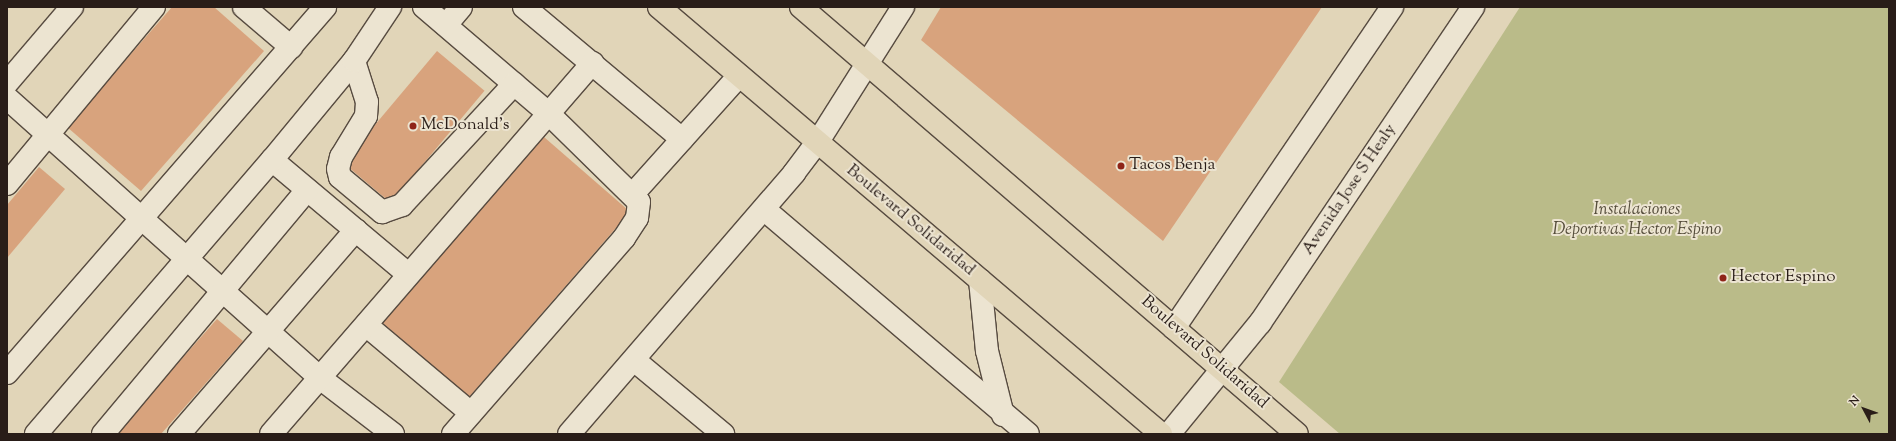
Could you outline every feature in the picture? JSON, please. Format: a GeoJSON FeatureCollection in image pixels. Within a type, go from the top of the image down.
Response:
{"type":"FeatureCollection","features":[{"type":"Feature","properties":{"kind":"main road","name":"Boulevard Solidaridad"},"geometry":{"type":"LineString","coordinates":[[659,7],[817,143],[1161,434]]}},
{"type":"Feature","properties":{"kind":"main road","name":"Boulevard Solidaridad"},"geometry":{"type":"LineString","coordinates":[[801,7],[1297,434]]}},
{"type":"Feature","properties":{"kind":"street"},"geometry":{"type":"LineString","coordinates":[[7,83],[72,7]]}},
{"type":"Feature","properties":{"kind":"street"},"geometry":{"type":"LineString","coordinates":[[7,184],[154,7]]}},
{"type":"Feature","properties":{"kind":"street"},"geometry":{"type":"LineString","coordinates":[[244,7],[291,47]]}},
{"type":"Feature","properties":{"kind":"street"},"geometry":{"type":"LineString","coordinates":[[7,373],[142,220],[325,7]]}},
{"type":"Feature","properties":{"kind":"street"},"geometry":{"type":"LineString","coordinates":[[36,434],[272,160],[354,61],[387,14],[408,7]]}},
{"type":"Feature","properties":{"kind":"street"},"geometry":{"type":"LineString","coordinates":[[424,7],[548,113],[633,194],[640,211],[624,238],[453,434]]}},
{"type":"Feature","properties":{"kind":"street"},"geometry":{"type":"LineString","coordinates":[[446,25],[462,7]]}},
{"type":"Feature","properties":{"kind":"street"},"geometry":{"type":"LineString","coordinates":[[524,7],[682,139]]}},
{"type":"Feature","properties":{"kind":"street"},"geometry":{"type":"LineString","coordinates":[[569,434],[765,210],[817,143],[903,7]]}},
{"type":"Feature","properties":{"kind":"street"},"geometry":{"type":"LineString","coordinates":[[1174,328],[1392,7]]}},
{"type":"Feature","properties":{"kind":"street","name":"Avenida Jose S Healy"},"geometry":{"type":"LineString","coordinates":[[1169,434],[1260,323],[1473,7]]}},
{"type":"Feature","properties":{"kind":"street"},"geometry":{"type":"LineString","coordinates":[[354,61],[367,102],[366,116],[341,157],[338,169],[340,177],[382,212],[402,205],[514,84]]}},
{"type":"Feature","properties":{"kind":"street"},"geometry":{"type":"LineString","coordinates":[[271,434],[592,63]]}},
{"type":"Feature","properties":{"kind":"street"},"geometry":{"type":"LineString","coordinates":[[633,194],[740,76]]}},
{"type":"Feature","properties":{"kind":"street"},"geometry":{"type":"LineString","coordinates":[[7,98],[142,220],[224,289],[320,378],[394,434]]}},
{"type":"Feature","properties":{"kind":"street"},"geometry":{"type":"LineString","coordinates":[[272,160],[408,274]]}},
{"type":"Feature","properties":{"kind":"street"},"geometry":{"type":"LineString","coordinates":[[103,434],[307,190]]}},
{"type":"Feature","properties":{"kind":"street"},"geometry":{"type":"LineString","coordinates":[[765,210],[1003,415],[1028,434]]}},
{"type":"Feature","properties":{"kind":"street"},"geometry":{"type":"LineString","coordinates":[[179,434],[270,331],[356,230]]}},
{"type":"Feature","properties":{"kind":"street"},"geometry":{"type":"LineString","coordinates":[[980,280],[987,351],[1003,415]]}},
{"type":"Feature","properties":{"kind":"street"},"geometry":{"type":"LineString","coordinates":[[366,324],[471,414]]}},
{"type":"Feature","properties":{"kind":"street"},"geometry":{"type":"LineString","coordinates":[[634,360],[723,434]]}},
{"type":"Feature","properties":{"kind":"green space","name":"Instalaciones Deportivas Hector Espino"},"geometry":{"type":"Polygon","coordinates":[[[1520,7],[1889,7],[1889,434],[1340,434],[1279,382],[1520,7]]]}},
{"type":"Feature","properties":{"kind":"building"},"geometry":{"type":"Polygon","coordinates":[[[172,7],[214,7],[264,51],[141,191],[67,127],[172,7]]]}},
{"type":"Feature","properties":{"kind":"building"},"geometry":{"type":"Polygon","coordinates":[[[941,7],[1322,7],[1163,241],[921,40],[941,7]]]}},
{"type":"Feature","properties":{"kind":"building","name":"McDonald's"},"geometry":{"type":"Polygon","coordinates":[[[437,51],[484,91],[391,203],[343,163],[437,51]]]}},
{"type":"Feature","properties":{"kind":"building"},"geometry":{"type":"Polygon","coordinates":[[[544,137],[630,212],[469,397],[383,323],[544,137]]]}},
{"type":"Feature","properties":{"kind":"building"},"geometry":{"type":"Polygon","coordinates":[[[39,167],[65,189],[7,258],[7,205],[39,167]]]}},
{"type":"Feature","properties":{"kind":"building"},"geometry":{"type":"Polygon","coordinates":[[[217,319],[243,341],[161,434],[115,434],[217,319]]]}},
{"type":"Feature","properties":{"kind":"place","name":"McDonald's"},"geometry":{"type":"Point","coordinates":[413,126]}},
{"type":"Feature","properties":{"kind":"place","name":"Tacos Benja"},"geometry":{"type":"Point","coordinates":[1121,166]}},
{"type":"Feature","properties":{"kind":"place","name":"Hector Espino"},"geometry":{"type":"Point","coordinates":[1723,278]}}]}
